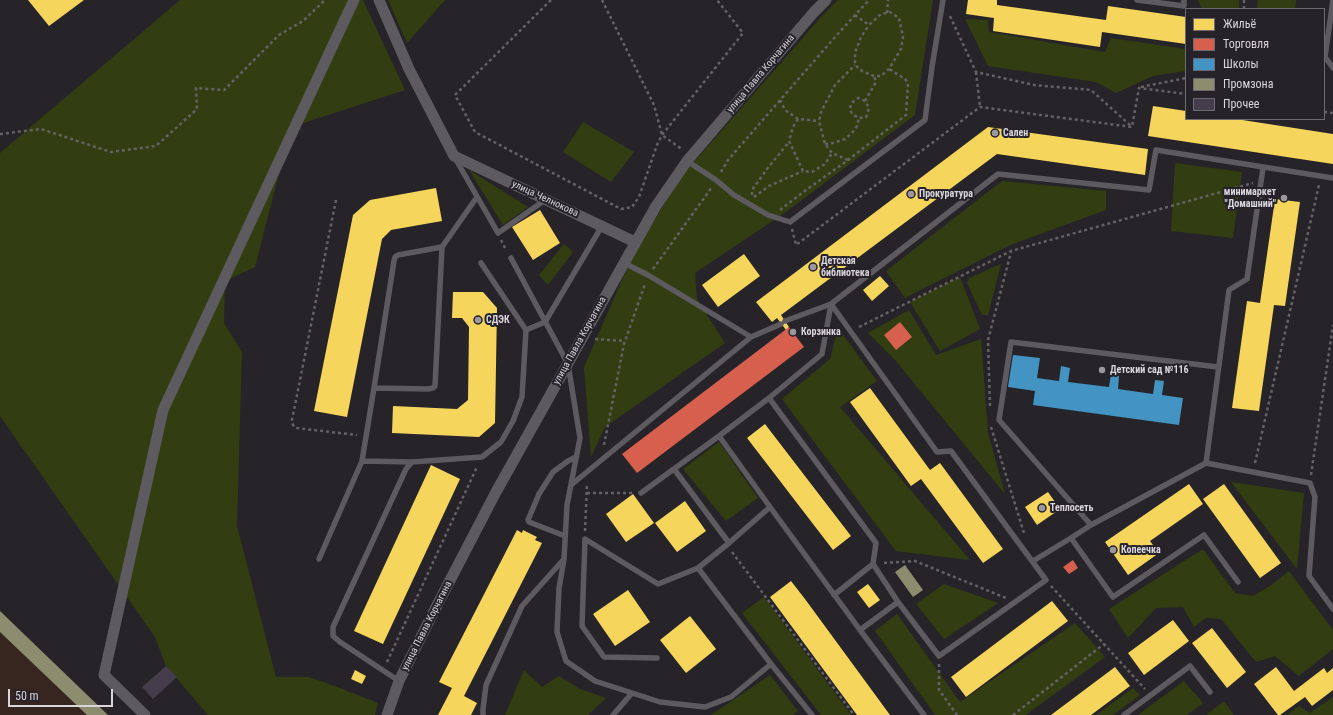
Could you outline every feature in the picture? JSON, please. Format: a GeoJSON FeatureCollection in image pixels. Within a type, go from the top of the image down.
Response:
{"type":"FeatureCollection","features":[{"type":"Feature","properties":{"kind":"street"},"geometry":{"type":"LineString","coordinates":[[146,715],[104,675],[163,410],[354,0]]}},
{"type":"Feature","properties":{"kind":"street"},"geometry":{"type":"LineString","coordinates":[[379,0],[409,69],[454,156]]}},
{"type":"Feature","properties":{"kind":"street","name":"улица Павла Корчагина"},"geometry":{"type":"LineString","coordinates":[[387,715],[399,681],[496,492],[656,206],[689,158],[814,12],[826,0]]}},
{"type":"Feature","properties":{"kind":"street","name":"улица Челнокова"},"geometry":{"type":"LineString","coordinates":[[454,156],[635,242]]}},
{"type":"Feature","properties":{"kind":"lane"},"geometry":{"type":"LineString","coordinates":[[689,158],[734,195],[768,215],[790,222],[925,120],[943,0]]}},
{"type":"Feature","properties":{"kind":"lane"},"geometry":{"type":"LineString","coordinates":[[1137,0],[1184,6],[1184,0]]}},
{"type":"Feature","properties":{"kind":"lane"},"geometry":{"type":"LineString","coordinates":[[1333,0],[1325,57],[1333,68]]}},
{"type":"Feature","properties":{"kind":"lane"},"geometry":{"type":"LineString","coordinates":[[571,485],[751,337],[783,322],[831,304],[998,174],[1149,190],[1156,150],[1333,178]]}},
{"type":"Feature","properties":{"kind":"lane"},"geometry":{"type":"LineString","coordinates":[[454,156],[498,233],[545,200]]}},
{"type":"Feature","properties":{"kind":"lane"},"geometry":{"type":"LineString","coordinates":[[1206,463],[1229,290],[1247,279],[1263,168]]}},
{"type":"Feature","properties":{"kind":"lane"},"geometry":{"type":"LineString","coordinates":[[374,388],[428,389],[435,386],[442,247],[478,197]]}},
{"type":"Feature","properties":{"kind":"lane"},"geometry":{"type":"LineString","coordinates":[[526,330],[545,322],[602,226]]}},
{"type":"Feature","properties":{"kind":"lane"},"geometry":{"type":"LineString","coordinates":[[319,559],[362,461],[395,257],[398,255],[442,247]]}},
{"type":"Feature","properties":{"kind":"lane"},"geometry":{"type":"LineString","coordinates":[[511,258],[568,364],[580,438],[567,505],[564,559],[559,588],[557,632],[566,661],[595,681],[660,702],[705,707],[731,697],[772,664]]}},
{"type":"Feature","properties":{"kind":"lane"},"geometry":{"type":"LineString","coordinates":[[362,461],[412,462],[482,457],[501,442],[513,422],[522,397],[526,330],[481,263]]}},
{"type":"Feature","properties":{"kind":"lane"},"geometry":{"type":"LineString","coordinates":[[624,263],[751,337]]}},
{"type":"Feature","properties":{"kind":"lane"},"geometry":{"type":"LineString","coordinates":[[769,398],[876,542],[873,564],[898,602],[939,656],[1046,580],[951,451],[937,452],[831,304]]}},
{"type":"Feature","properties":{"kind":"lane"},"geometry":{"type":"LineString","coordinates":[[641,493],[769,398],[822,354],[831,304]]}},
{"type":"Feature","properties":{"kind":"lane"},"geometry":{"type":"LineString","coordinates":[[1090,525],[999,420],[1011,342],[1218,367]]}},
{"type":"Feature","properties":{"kind":"lane"},"geometry":{"type":"LineString","coordinates":[[719,436],[834,595],[924,715]]}},
{"type":"Feature","properties":{"kind":"lane"},"geometry":{"type":"LineString","coordinates":[[565,536],[528,520],[539,494],[553,472],[576,457]]}},
{"type":"Feature","properties":{"kind":"lane"},"geometry":{"type":"LineString","coordinates":[[399,681],[340,642],[334,636],[334,627],[406,469],[412,462]]}},
{"type":"Feature","properties":{"kind":"lane"},"geometry":{"type":"LineString","coordinates":[[1033,561],[1090,525],[1206,463],[1310,483],[1315,497],[1308,576],[1333,609]]}},
{"type":"Feature","properties":{"kind":"lane"},"geometry":{"type":"LineString","coordinates":[[674,469],[728,544]]}},
{"type":"Feature","properties":{"kind":"lane"},"geometry":{"type":"LineString","coordinates":[[657,658],[604,656],[582,626],[585,540],[658,584],[698,568],[770,507]]}},
{"type":"Feature","properties":{"kind":"lane"},"geometry":{"type":"LineString","coordinates":[[1071,538],[1112,597],[1204,535],[1238,582]]}},
{"type":"Feature","properties":{"kind":"lane"},"geometry":{"type":"LineString","coordinates":[[483,715],[486,685],[522,606],[564,559]]}},
{"type":"Feature","properties":{"kind":"lane"},"geometry":{"type":"LineString","coordinates":[[834,595],[873,564]]}},
{"type":"Feature","properties":{"kind":"lane"},"geometry":{"type":"LineString","coordinates":[[698,568],[809,714]]}},
{"type":"Feature","properties":{"kind":"lane"},"geometry":{"type":"LineString","coordinates":[[860,630],[898,602]]}},
{"type":"Feature","properties":{"kind":"lane"},"geometry":{"type":"LineString","coordinates":[[1124,715],[1190,666],[1210,692]]}},
{"type":"Feature","properties":{"kind":"lane"},"geometry":{"type":"LineString","coordinates":[[613,715],[632,693]]}},
{"type":"Feature","properties":{"kind":"path"},"geometry":{"type":"LineString","coordinates":[[0,134],[40,129],[111,152],[156,146],[197,109],[196,88],[224,90],[279,35],[303,21],[326,0]]}},
{"type":"Feature","properties":{"kind":"path"},"geometry":{"type":"LineString","coordinates":[[551,0],[455,95],[475,132],[621,210],[632,207],[639,197],[657,145],[662,135],[743,34],[717,0]]}},
{"type":"Feature","properties":{"kind":"path"},"geometry":{"type":"LineString","coordinates":[[602,0],[654,105],[662,135],[689,158]]}},
{"type":"Feature","properties":{"kind":"path"},"geometry":{"type":"LineString","coordinates":[[603,458],[604,438],[625,341],[648,276],[716,180],[728,160],[869,0]]}},
{"type":"Feature","properties":{"kind":"path"},"geometry":{"type":"LineString","coordinates":[[887,13],[888,0]]}},
{"type":"Feature","properties":{"kind":"path"},"geometry":{"type":"LineString","coordinates":[[943,0],[976,72],[980,107]]}},
{"type":"Feature","properties":{"kind":"path"},"geometry":{"type":"LineString","coordinates":[[890,12],[899,18],[903,37],[902,49],[889,69],[881,76],[874,76],[862,71],[855,65],[854,53],[861,37],[869,25],[881,14],[890,12]]}},
{"type":"Feature","properties":{"kind":"path"},"geometry":{"type":"LineString","coordinates":[[855,15],[869,25]]}},
{"type":"Feature","properties":{"kind":"path"},"geometry":{"type":"LineString","coordinates":[[848,160],[832,154],[825,144],[818,121],[835,85],[855,65]]}},
{"type":"Feature","properties":{"kind":"path"},"geometry":{"type":"LineString","coordinates":[[779,212],[906,115],[908,83],[905,78],[889,69]]}},
{"type":"Feature","properties":{"kind":"path"},"geometry":{"type":"LineString","coordinates":[[976,72],[1034,85],[1091,90],[1132,127]]}},
{"type":"Feature","properties":{"kind":"path"},"geometry":{"type":"LineString","coordinates":[[866,101],[876,82],[874,76]]}},
{"type":"Feature","properties":{"kind":"path"},"geometry":{"type":"LineString","coordinates":[[1139,88],[1185,78]]}},
{"type":"Feature","properties":{"kind":"path"},"geometry":{"type":"LineString","coordinates":[[1132,127],[1139,88]]}},
{"type":"Feature","properties":{"kind":"path"},"geometry":{"type":"LineString","coordinates":[[1139,88],[1185,94]]}},
{"type":"Feature","properties":{"kind":"path"},"geometry":{"type":"LineString","coordinates":[[858,98],[866,101],[869,108],[869,112],[866,117],[859,118],[852,114],[850,110],[851,104],[858,98]]}},
{"type":"Feature","properties":{"kind":"path"},"geometry":{"type":"LineString","coordinates":[[780,100],[785,110],[798,119],[818,121]]}},
{"type":"Feature","properties":{"kind":"path"},"geometry":{"type":"LineString","coordinates":[[790,222],[796,244],[980,107],[1132,127]]}},
{"type":"Feature","properties":{"kind":"path"},"geometry":{"type":"LineString","coordinates":[[825,144],[845,139],[857,126],[859,118]]}},
{"type":"Feature","properties":{"kind":"path"},"geometry":{"type":"LineString","coordinates":[[752,199],[752,190],[789,142],[793,127],[798,119]]}},
{"type":"Feature","properties":{"kind":"path"},"geometry":{"type":"LineString","coordinates":[[789,142],[803,171]]}},
{"type":"Feature","properties":{"kind":"path"},"geometry":{"type":"LineString","coordinates":[[752,199],[769,186],[803,171],[812,172],[825,164],[832,154]]}},
{"type":"Feature","properties":{"kind":"path"},"geometry":{"type":"LineString","coordinates":[[1252,472],[1321,177]]}},
{"type":"Feature","properties":{"kind":"path"},"geometry":{"type":"LineString","coordinates":[[851,332],[1011,252],[1261,181]]}},
{"type":"Feature","properties":{"kind":"path"},"geometry":{"type":"LineString","coordinates":[[747,197],[759,202]]}},
{"type":"Feature","properties":{"kind":"path"},"geometry":{"type":"LineString","coordinates":[[336,200],[292,420],[293,425],[296,428],[367,436]]}},
{"type":"Feature","properties":{"kind":"path"},"geometry":{"type":"LineString","coordinates":[[498,233],[511,258]]}},
{"type":"Feature","properties":{"kind":"path"},"geometry":{"type":"LineString","coordinates":[[1310,483],[1333,325]]}},
{"type":"Feature","properties":{"kind":"path"},"geometry":{"type":"LineString","coordinates":[[592,339],[625,341]]}},
{"type":"Feature","properties":{"kind":"path"},"geometry":{"type":"LineString","coordinates":[[383,671],[482,457]]}},
{"type":"Feature","properties":{"kind":"path"},"geometry":{"type":"LineString","coordinates":[[585,540],[587,471]]}},
{"type":"Feature","properties":{"kind":"path"},"geometry":{"type":"LineString","coordinates":[[587,492],[641,493]]}},
{"type":"Feature","properties":{"kind":"path"},"geometry":{"type":"LineString","coordinates":[[728,544],[854,715]]}},
{"type":"Feature","properties":{"kind":"path"},"geometry":{"type":"LineString","coordinates":[[873,564],[915,561],[1014,602]]}},
{"type":"Feature","properties":{"kind":"path"},"geometry":{"type":"LineString","coordinates":[[1046,580],[1150,695]]}},
{"type":"Feature","properties":{"kind":"path"},"geometry":{"type":"LineString","coordinates":[[1013,715],[1104,644]]}},
{"type":"Feature","properties":{"kind":"path"},"geometry":{"type":"LineString","coordinates":[[939,656],[939,690],[957,715]]}},
{"type":"Feature","properties":{"kind":"shaded area"},"geometry":{"type":"Polygon","coordinates":[[[0,614],[98,715],[0,715],[0,614]]]}},
{"type":"Feature","properties":{"kind":"green space"},"geometry":{"type":"Polygon","coordinates":[[[180,0],[363,0],[405,90],[291,127],[255,267],[225,281],[224,323],[242,352],[237,526],[276,677],[309,677],[337,687],[378,703],[375,715],[208,715],[166,666],[155,637],[0,416],[0,153],[180,0]]]}},
{"type":"Feature","properties":{"kind":"green space"},"geometry":{"type":"Polygon","coordinates":[[[388,0],[445,0],[407,43],[388,0]]]}},
{"type":"Feature","properties":{"kind":"green space"},"geometry":{"type":"Polygon","coordinates":[[[838,0],[933,0],[915,115],[786,212],[695,273],[697,299],[725,343],[605,427],[591,457],[584,367],[633,255],[681,177],[822,16],[838,0]]]}},
{"type":"Feature","properties":{"kind":"green space"},"geometry":{"type":"Polygon","coordinates":[[[1198,0],[1239,0],[1239,8],[1202,8],[1198,0]]]}},
{"type":"Feature","properties":{"kind":"green space"},"geometry":{"type":"Polygon","coordinates":[[[1258,0],[1296,0],[1295,8],[1257,8],[1258,0]]]}},
{"type":"Feature","properties":{"kind":"green space"},"geometry":{"type":"Polygon","coordinates":[[[965,19],[988,20],[989,32],[1105,52],[1111,38],[1185,49],[1185,71],[1153,76],[1116,93],[1096,82],[988,66],[965,19]]]}},
{"type":"Feature","properties":{"kind":"green space"},"geometry":{"type":"Polygon","coordinates":[[[583,122],[634,152],[611,182],[563,152],[583,122]]]}},
{"type":"Feature","properties":{"kind":"green space"},"geometry":{"type":"Polygon","coordinates":[[[1175,163],[1242,172],[1233,238],[1171,231],[1175,163]]]}},
{"type":"Feature","properties":{"kind":"green space"},"geometry":{"type":"Polygon","coordinates":[[[469,170],[528,207],[503,225],[469,170]]]}},
{"type":"Feature","properties":{"kind":"green space"},"geometry":{"type":"Polygon","coordinates":[[[1002,181],[1106,191],[1106,210],[1010,245],[905,298],[886,271],[1002,181]]]}},
{"type":"Feature","properties":{"kind":"green space"},"geometry":{"type":"Polygon","coordinates":[[[564,244],[573,252],[548,285],[539,275],[564,244]]]}},
{"type":"Feature","properties":{"kind":"green space"},"geometry":{"type":"Polygon","coordinates":[[[1001,264],[988,315],[982,315],[967,283],[969,278],[1001,264]]]}},
{"type":"Feature","properties":{"kind":"green space"},"geometry":{"type":"Polygon","coordinates":[[[960,277],[980,329],[940,351],[910,302],[960,277]]]}},
{"type":"Feature","properties":{"kind":"green space"},"geometry":{"type":"Polygon","coordinates":[[[909,310],[936,355],[981,339],[988,433],[1005,494],[895,360],[868,333],[909,310]]]}},
{"type":"Feature","properties":{"kind":"green space"},"geometry":{"type":"Polygon","coordinates":[[[838,328],[877,381],[840,407],[970,560],[896,551],[782,399],[830,359],[838,328]]]}},
{"type":"Feature","properties":{"kind":"green space"},"geometry":{"type":"Polygon","coordinates":[[[719,442],[758,498],[726,521],[683,469],[719,442]]]}},
{"type":"Feature","properties":{"kind":"green space"},"geometry":{"type":"Polygon","coordinates":[[[1231,482],[1304,493],[1297,569],[1231,482]]]}},
{"type":"Feature","properties":{"kind":"green space"},"geometry":{"type":"Polygon","coordinates":[[[1203,549],[1235,593],[1253,596],[1270,586],[1289,571],[1333,630],[1333,649],[1299,676],[1275,656],[1256,662],[1221,619],[1206,618],[1194,627],[1183,607],[1156,608],[1128,638],[1109,609],[1203,549]]]}},
{"type":"Feature","properties":{"kind":"green space"},"geometry":{"type":"Polygon","coordinates":[[[944,584],[998,603],[944,639],[916,604],[944,584]]]}},
{"type":"Feature","properties":{"kind":"green space"},"geometry":{"type":"Polygon","coordinates":[[[764,597],[851,715],[821,715],[742,613],[764,597]]]}},
{"type":"Feature","properties":{"kind":"green space"},"geometry":{"type":"Polygon","coordinates":[[[897,614],[960,702],[1075,623],[1105,657],[1026,715],[935,715],[875,631],[897,614]]]}},
{"type":"Feature","properties":{"kind":"green space"},"geometry":{"type":"Polygon","coordinates":[[[524,670],[542,687],[559,676],[580,689],[606,698],[588,715],[505,715],[524,670]]]}},
{"type":"Feature","properties":{"kind":"green space"},"geometry":{"type":"Polygon","coordinates":[[[770,675],[798,711],[793,715],[711,715],[770,675]]]}},
{"type":"Feature","properties":{"kind":"green space"},"geometry":{"type":"Polygon","coordinates":[[[1184,681],[1203,703],[1187,715],[1138,715],[1184,681]]]}},
{"type":"Feature","properties":{"kind":"green space"},"geometry":{"type":"Polygon","coordinates":[[[1133,688],[1140,695],[1113,715],[1096,715],[1133,688]]]}},
{"type":"Feature","properties":{"kind":"green space"},"geometry":{"type":"Polygon","coordinates":[[[1333,697],[1333,715],[1287,715],[1299,706],[1310,713],[1333,697]]]}},
{"type":"Feature","properties":{"kind":"green space"},"geometry":{"type":"Polygon","coordinates":[[[1224,701],[1234,715],[1206,715],[1224,701]]]}},
{"type":"Feature","properties":{"kind":"building: Жильё"},"geometry":{"type":"Polygon","coordinates":[[[28,0],[84,0],[49,26],[28,0]]]}},
{"type":"Feature","properties":{"kind":"building: Жильё"},"geometry":{"type":"Polygon","coordinates":[[[968,0],[997,0],[997,5],[1106,20],[1108,6],[1185,17],[1185,44],[1102,32],[1100,47],[993,31],[994,18],[966,14],[968,0]]]}},
{"type":"Feature","properties":{"kind":"building: Жильё"},"geometry":{"type":"Polygon","coordinates":[[[1153,106],[1185,111],[1185,120],[1242,120],[1333,134],[1333,164],[1148,136],[1153,106]]]}},
{"type":"Feature","properties":{"kind":"building: Жильё"},"geometry":{"type":"Polygon","coordinates":[[[988,127],[1148,149],[1145,175],[997,154],[781,315],[789,327],[786,330],[777,318],[772,322],[756,302],[988,127]]]}},
{"type":"Feature","properties":{"kind":"building: Жильё"},"geometry":{"type":"Polygon","coordinates":[[[436,188],[442,221],[391,230],[382,239],[347,417],[314,411],[353,215],[370,200],[436,188]]]}},
{"type":"Feature","properties":{"kind":"building: Жильё"},"geometry":{"type":"Polygon","coordinates":[[[1275,199],[1300,202],[1285,306],[1274,305],[1259,411],[1232,408],[1247,301],[1260,303],[1275,199]]]}},
{"type":"Feature","properties":{"kind":"building: Жильё"},"geometry":{"type":"Polygon","coordinates":[[[540,210],[560,243],[533,260],[512,227],[540,210]]]}},
{"type":"Feature","properties":{"kind":"building: Жильё"},"geometry":{"type":"Polygon","coordinates":[[[744,254],[760,276],[718,307],[702,285],[744,254]]]}},
{"type":"Feature","properties":{"kind":"building: Жильё"},"geometry":{"type":"Polygon","coordinates":[[[880,276],[889,286],[872,301],[863,290],[880,276]]]}},
{"type":"Feature","properties":{"kind":"building: Жильё"},"geometry":{"type":"Polygon","coordinates":[[[453,292],[483,292],[497,308],[495,423],[479,437],[392,433],[393,406],[457,409],[468,400],[469,327],[462,318],[452,318],[453,292]]]}},
{"type":"Feature","properties":{"kind":"building: Жильё"},"geometry":{"type":"Polygon","coordinates":[[[870,388],[930,470],[940,463],[1003,549],[983,563],[921,479],[911,486],[850,402],[870,388]]]}},
{"type":"Feature","properties":{"kind":"building: Жильё"},"geometry":{"type":"Polygon","coordinates":[[[765,424],[851,536],[833,550],[747,438],[765,424]]]}},
{"type":"Feature","properties":{"kind":"building: Жильё"},"geometry":{"type":"Polygon","coordinates":[[[431,465],[460,479],[383,644],[354,631],[431,465]]]}},
{"type":"Feature","properties":{"kind":"building: Жильё"},"geometry":{"type":"Polygon","coordinates":[[[1189,484],[1203,504],[1150,541],[1159,553],[1128,575],[1105,542],[1189,484]]]}},
{"type":"Feature","properties":{"kind":"building: Жильё"},"geometry":{"type":"Polygon","coordinates":[[[1224,484],[1281,563],[1260,578],[1203,499],[1224,484]]]}},
{"type":"Feature","properties":{"kind":"building: Жильё","name":"Теплосеть"},"geometry":{"type":"Polygon","coordinates":[[[1048,492],[1060,509],[1037,525],[1025,507],[1048,492]]]}},
{"type":"Feature","properties":{"kind":"building: Жильё"},"geometry":{"type":"Polygon","coordinates":[[[633,494],[654,523],[626,542],[606,514],[633,494]]]}},
{"type":"Feature","properties":{"kind":"building: Жильё"},"geometry":{"type":"Polygon","coordinates":[[[685,501],[706,531],[677,552],[655,523],[685,501]]]}},
{"type":"Feature","properties":{"kind":"building: Жильё"},"geometry":{"type":"Polygon","coordinates":[[[517,530],[522,533],[523,530],[537,537],[535,540],[542,543],[464,696],[477,703],[471,715],[438,715],[452,688],[439,682],[517,530]]]}},
{"type":"Feature","properties":{"kind":"building: Жильё"},"geometry":{"type":"Polygon","coordinates":[[[791,581],[890,715],[857,715],[770,597],[791,581]]]}},
{"type":"Feature","properties":{"kind":"building: Жильё"},"geometry":{"type":"Polygon","coordinates":[[[868,584],[880,600],[869,608],[857,592],[868,584]]]}},
{"type":"Feature","properties":{"kind":"building: Жильё"},"geometry":{"type":"Polygon","coordinates":[[[628,590],[650,622],[615,646],[593,614],[628,590]]]}},
{"type":"Feature","properties":{"kind":"building: Жильё"},"geometry":{"type":"Polygon","coordinates":[[[1052,601],[1068,621],[966,697],[951,677],[1052,601]]]}},
{"type":"Feature","properties":{"kind":"building: Жильё"},"geometry":{"type":"Polygon","coordinates":[[[690,616],[716,649],[686,673],[660,640],[690,616]]]}},
{"type":"Feature","properties":{"kind":"building: Жильё"},"geometry":{"type":"Polygon","coordinates":[[[1173,620],[1189,641],[1144,675],[1128,653],[1173,620]]]}},
{"type":"Feature","properties":{"kind":"building: Жильё"},"geometry":{"type":"Polygon","coordinates":[[[1212,628],[1246,672],[1227,688],[1192,643],[1212,628]]]}},
{"type":"Feature","properties":{"kind":"building: Жильё"},"geometry":{"type":"Polygon","coordinates":[[[1115,667],[1130,686],[1091,715],[1051,715],[1115,667]]]}},
{"type":"Feature","properties":{"kind":"building: Жильё"},"geometry":{"type":"Polygon","coordinates":[[[1276,667],[1294,691],[1324,668],[1327,673],[1333,668],[1333,690],[1312,706],[1305,697],[1278,715],[1254,684],[1276,667]]]}},
{"type":"Feature","properties":{"kind":"building: Жильё"},"geometry":{"type":"Polygon","coordinates":[[[355,670],[366,676],[362,684],[351,679],[355,670]]]}},
{"type":"Feature","properties":{"kind":"building: Торговля"},"geometry":{"type":"Polygon","coordinates":[[[900,322],[912,337],[896,350],[884,335],[900,322]]]}},
{"type":"Feature","properties":{"kind":"building: Торговля"},"geometry":{"type":"Polygon","coordinates":[[[789,327],[804,347],[637,473],[622,454],[789,327]]]}},
{"type":"Feature","properties":{"kind":"building: Торговля"},"geometry":{"type":"Polygon","coordinates":[[[1073,560],[1078,568],[1069,574],[1063,567],[1073,560]]]}},
{"type":"Feature","properties":{"kind":"building: Школы"},"geometry":{"type":"Polygon","coordinates":[[[1013,355],[1040,358],[1037,378],[1059,381],[1061,366],[1070,368],[1068,382],[1109,387],[1111,374],[1119,376],[1118,389],[1153,394],[1155,380],[1164,381],[1162,395],[1183,398],[1179,425],[1033,405],[1035,391],[1008,387],[1013,355]]]}},
{"type":"Feature","properties":{"kind":"building: Промзона"},"geometry":{"type":"Polygon","coordinates":[[[905,565],[923,590],[913,597],[895,572],[905,565]]]}},
{"type":"Feature","properties":{"kind":"building: Промзона"},"geometry":{"type":"Polygon","coordinates":[[[0,611],[108,715],[87,715],[0,632],[0,611]]]}},
{"type":"Feature","properties":{"kind":"building: Прочее"},"geometry":{"type":"Polygon","coordinates":[[[166,666],[177,677],[153,699],[142,687],[166,666]]]}},
{"type":"Feature","properties":{"kind":"place","name":"Сален"},"geometry":{"type":"Point","coordinates":[995,133]}},
{"type":"Feature","properties":{"kind":"place","name":"Прокуратура"},"geometry":{"type":"Point","coordinates":[911,194]}},
{"type":"Feature","properties":{"kind":"place","name":"минимаркет \"Домашний\""},"geometry":{"type":"Point","coordinates":[1284,198]}},
{"type":"Feature","properties":{"kind":"place","name":"Детская библиотека"},"geometry":{"type":"Point","coordinates":[813,267]}},
{"type":"Feature","properties":{"kind":"place","name":"СДЭК"},"geometry":{"type":"Point","coordinates":[478,320]}},
{"type":"Feature","properties":{"kind":"place","name":"Корзинка"},"geometry":{"type":"Point","coordinates":[793,332]}},
{"type":"Feature","properties":{"kind":"place","name":"Детский сад №116"},"geometry":{"type":"Point","coordinates":[1102,370]}},
{"type":"Feature","properties":{"kind":"place","name":"Теплосеть"},"geometry":{"type":"Point","coordinates":[1042,508]}},
{"type":"Feature","properties":{"kind":"place","name":"Копеечка"},"geometry":{"type":"Point","coordinates":[1113,550]}}]}
